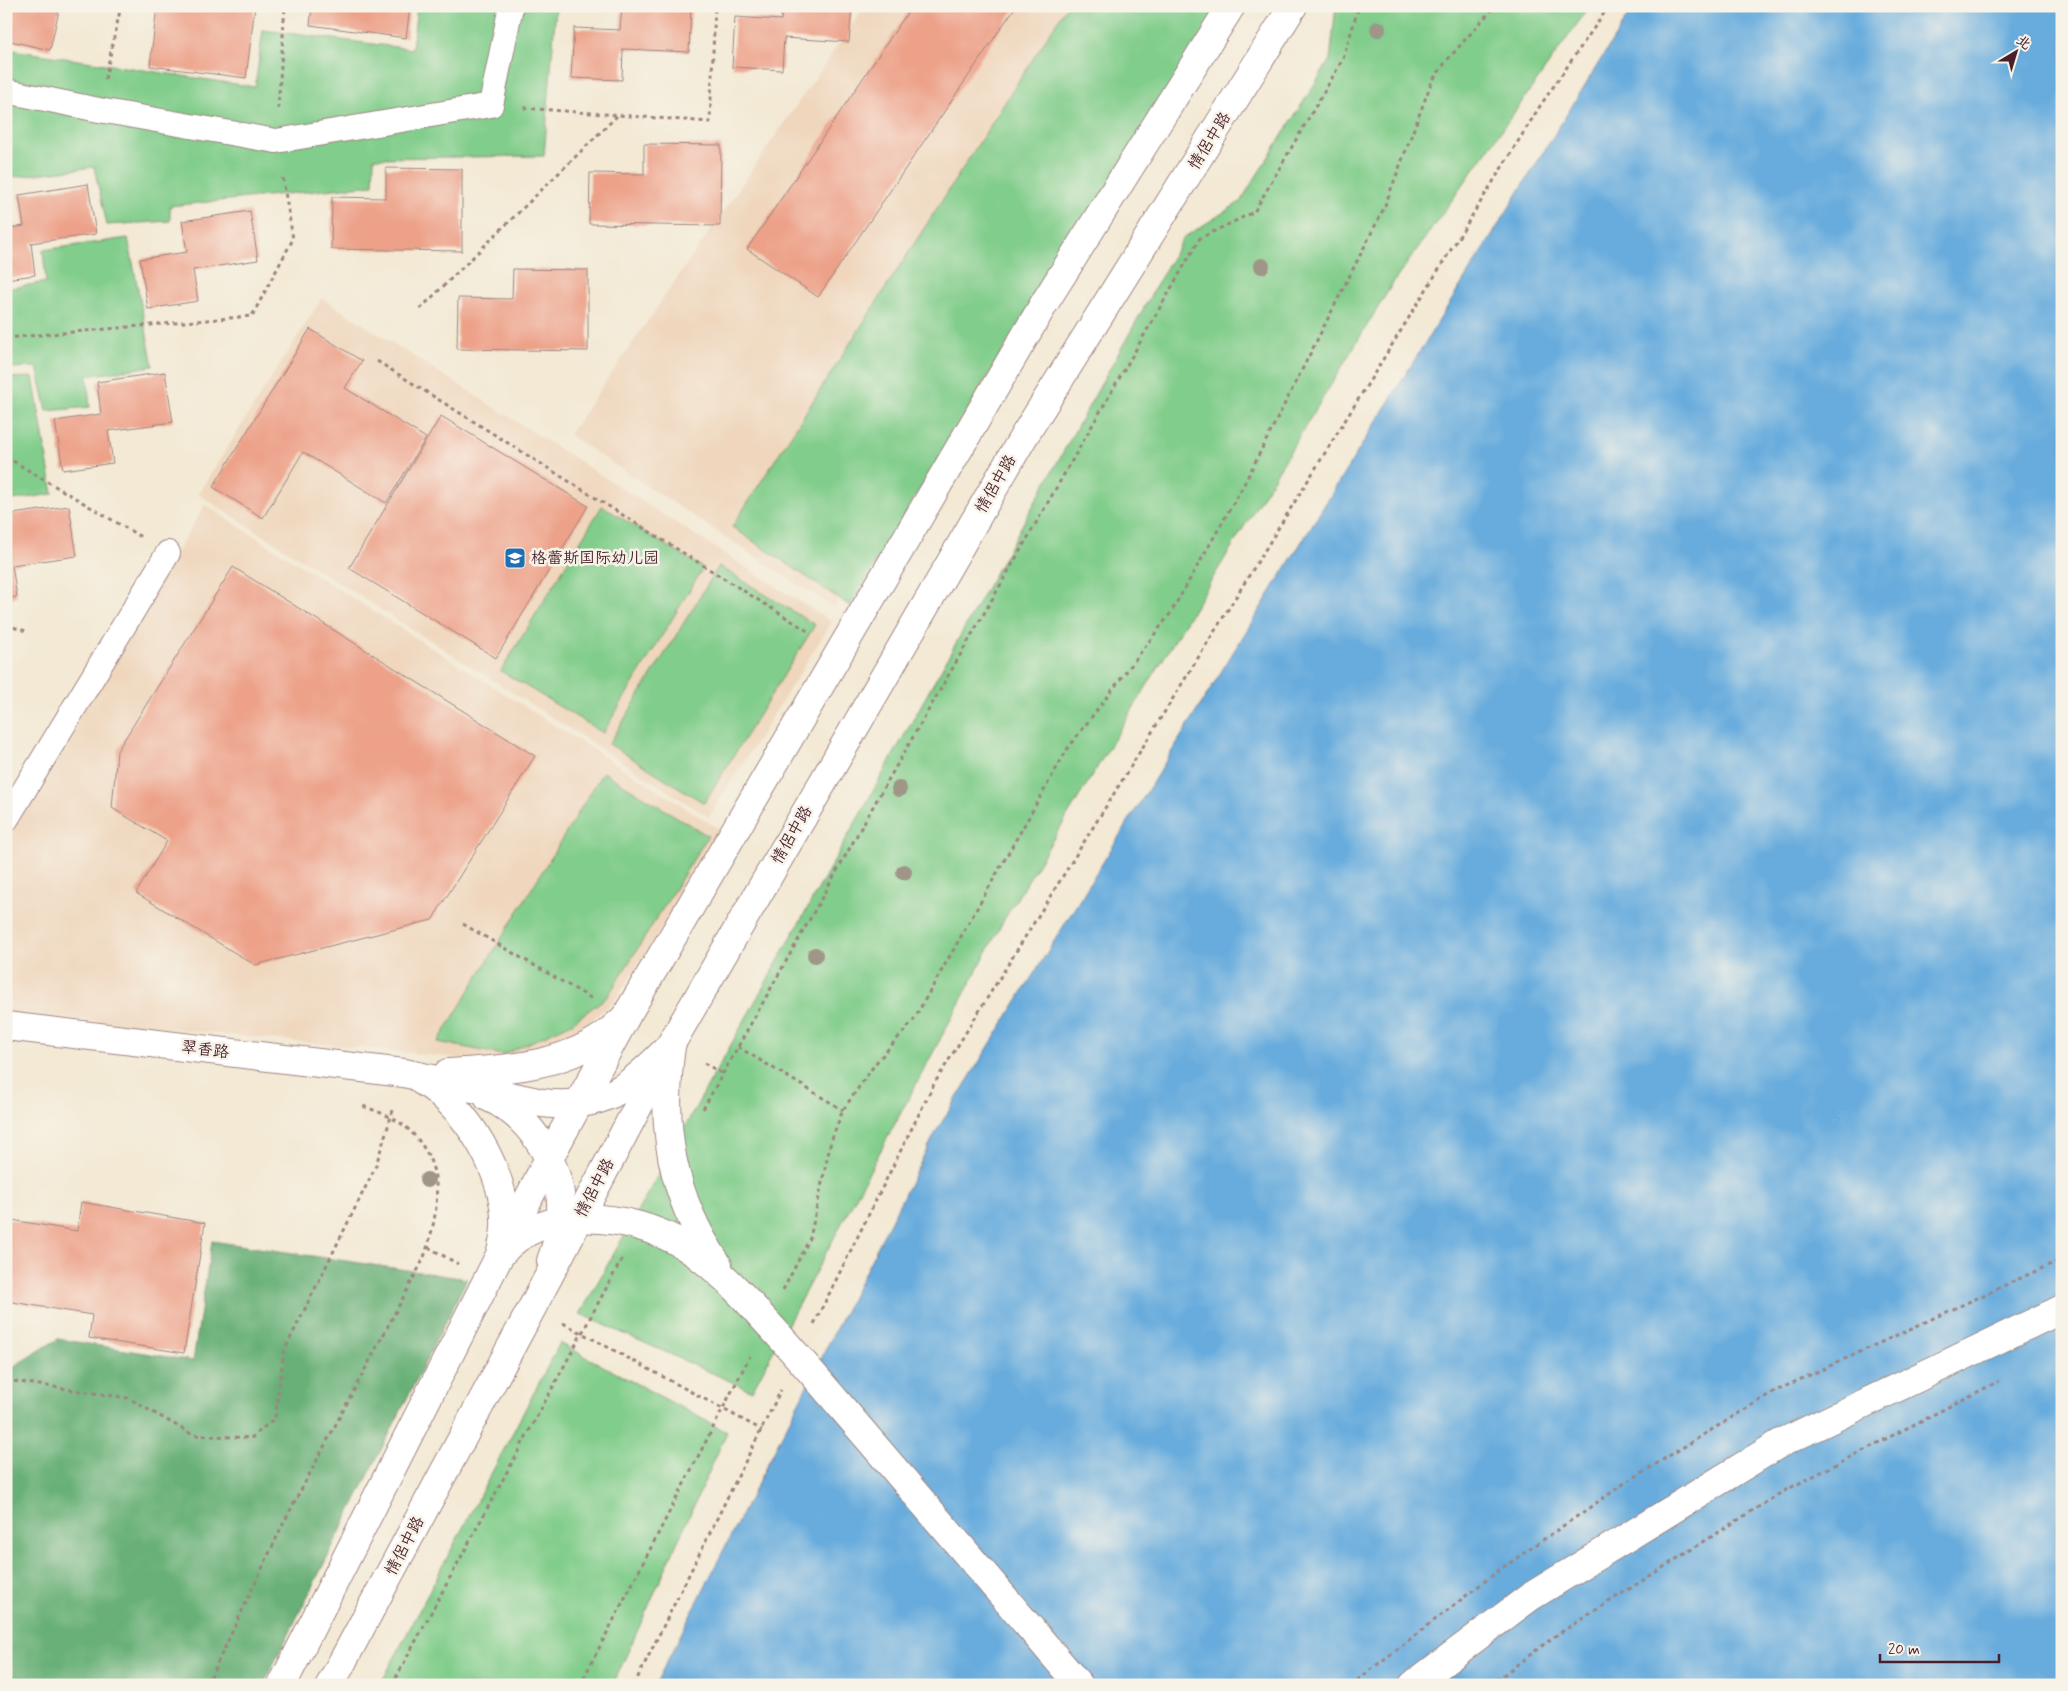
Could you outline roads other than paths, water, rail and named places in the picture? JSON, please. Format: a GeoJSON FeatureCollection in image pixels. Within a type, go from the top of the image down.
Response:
{"type":"FeatureCollection","features":[{"type":"Feature","properties":{"kind":"main road"},"geometry":{"type":"LineString","coordinates":[[282,1685],[488,1281],[548,1158],[625,1018],[1045,302],[1231,6]]}},
{"type":"Feature","properties":{"kind":"main road","name":"情侶中路"},"geometry":{"type":"LineString","coordinates":[[330,1685],[534,1306],[570,1220],[1024,436],[1293,6]]}},
{"type":"Feature","properties":{"kind":"main road"},"geometry":{"type":"LineString","coordinates":[[404,1073],[488,1071],[524,1066],[560,1057],[587,1045],[604,1036],[625,1018]]}},
{"type":"Feature","properties":{"kind":"main road","name":"翠香路"},"geometry":{"type":"LineString","coordinates":[[6,1026],[404,1073]]}},
{"type":"Feature","properties":{"kind":"main road"},"geometry":{"type":"LineString","coordinates":[[404,1073],[542,1103],[578,1105],[602,1099],[617,1091],[647,1069],[671,1044]]}},
{"type":"Feature","properties":{"kind":"main road"},"geometry":{"type":"LineString","coordinates":[[671,1044],[666,1082],[666,1115],[673,1163],[685,1202],[699,1235],[730,1282]]}},
{"type":"Feature","properties":{"kind":"main road"},"geometry":{"type":"LineString","coordinates":[[404,1073],[437,1091],[455,1106],[481,1144],[498,1182],[503,1203],[505,1226],[500,1255]]}},
{"type":"Feature","properties":{"kind":"main road"},"geometry":{"type":"LineString","coordinates":[[464,1086],[497,1101],[511,1111],[538,1139],[548,1158],[560,1197],[570,1220]]}},
{"type":"Feature","properties":{"kind":"main road"},"geometry":{"type":"LineString","coordinates":[[500,1255],[520,1236],[541,1226],[570,1220],[622,1222],[656,1231],[682,1244],[730,1282],[798,1356],[1079,1685]]}},
{"type":"Feature","properties":{"kind":"main road"},"geometry":{"type":"LineString","coordinates":[[1413,1685],[1530,1597],[1779,1444],[2062,1309]]}},
{"type":"Feature","properties":{"kind":"lane"},"geometry":{"type":"LineString","coordinates":[[6,91],[276,142],[491,105],[511,6]]}},
{"type":"Feature","properties":{"kind":"lane"},"geometry":{"type":"LineString","coordinates":[[6,820],[168,553]]}},
{"type":"Feature","properties":{"kind":"water"},"geometry":{"type":"Polygon","coordinates":[[[1634,6],[2062,6],[2062,1685],[655,1685],[937,1130],[1634,6]]]}},
{"type":"Feature","properties":{"kind":"place","name":"格蕾斯国际幼儿园"},"geometry":{"type":"Point","coordinates":[515,558]}}]}
